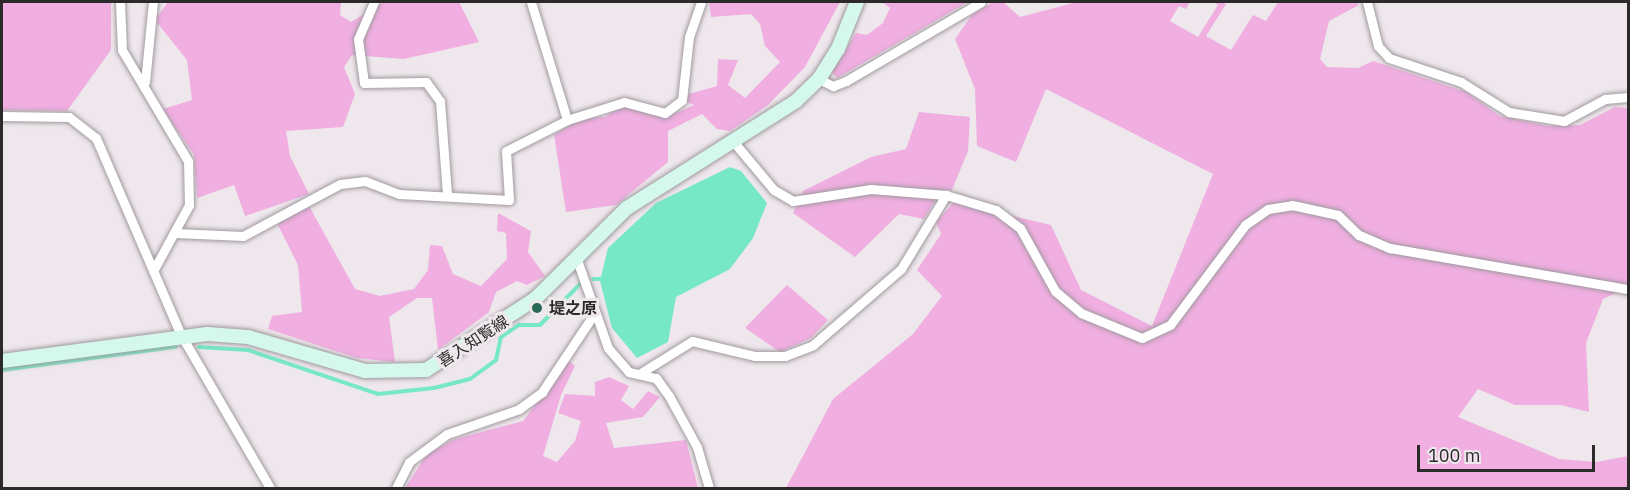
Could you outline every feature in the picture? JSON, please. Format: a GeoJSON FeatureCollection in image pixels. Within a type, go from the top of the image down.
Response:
{"type":"FeatureCollection","features":[{"type":"Feature","properties":{"kind":"main road","name":"喜入知覧線"},"geometry":{"type":"LineString","coordinates":[[2,361],[181,335],[248,337],[386,375],[426,370],[535,299],[578,261],[627,208],[819,80],[857,2]]}},
{"type":"Feature","properties":{"kind":"street"},"geometry":{"type":"LineString","coordinates":[[120,2],[122,50],[145,82],[188,161],[189,205],[176,233],[153,271]]}},
{"type":"Feature","properties":{"kind":"street"},"geometry":{"type":"LineString","coordinates":[[145,82],[153,2]]}},
{"type":"Feature","properties":{"kind":"street"},"geometry":{"type":"LineString","coordinates":[[374,2],[358,39],[364,83],[426,82],[440,101],[447,195]]}},
{"type":"Feature","properties":{"kind":"street"},"geometry":{"type":"LineString","coordinates":[[531,2],[567,120]]}},
{"type":"Feature","properties":{"kind":"street"},"geometry":{"type":"LineString","coordinates":[[176,233],[243,236],[340,184],[365,181],[399,194],[508,200],[506,151],[567,120],[624,102],[665,113],[682,100],[689,37],[701,2]]}},
{"type":"Feature","properties":{"kind":"street"},"geometry":{"type":"LineString","coordinates":[[819,80],[833,86],[846,81],[981,2]]}},
{"type":"Feature","properties":{"kind":"street"},"geometry":{"type":"LineString","coordinates":[[1367,2],[1378,46],[1389,58],[1461,82],[1509,112],[1564,121],[1605,99],[1629,97]]}},
{"type":"Feature","properties":{"kind":"street"},"geometry":{"type":"LineString","coordinates":[[2,116],[69,117],[84,126],[96,138],[181,335],[270,489]]}},
{"type":"Feature","properties":{"kind":"street"},"geometry":{"type":"LineString","coordinates":[[732,140],[774,190],[793,201],[871,189],[946,195],[996,210],[1020,228],[1055,291],[1081,313],[1142,338],[1170,325],[1245,225],[1268,209],[1292,205],[1338,215],[1359,235],[1390,248],[1629,290]]}},
{"type":"Feature","properties":{"kind":"street"},"geometry":{"type":"LineString","coordinates":[[639,374],[692,341],[755,356],[785,356],[813,345],[901,269],[946,195]]}},
{"type":"Feature","properties":{"kind":"street"},"geometry":{"type":"LineString","coordinates":[[578,261],[594,314],[608,348],[628,372],[656,378],[669,396],[697,447],[709,489]]}},
{"type":"Feature","properties":{"kind":"street"},"geometry":{"type":"LineString","coordinates":[[396,489],[409,462],[447,434],[519,410],[542,392],[594,314]]}},
{"type":"Feature","properties":{"kind":"shaded area"},"geometry":{"type":"Polygon","coordinates":[[[2,2],[111,2],[111,50],[67,111],[2,110],[2,2]]]}},
{"type":"Feature","properties":{"kind":"shaded area"},"geometry":{"type":"Polygon","coordinates":[[[168,2],[341,2],[340,15],[351,22],[384,2],[459,2],[479,42],[404,59],[352,55],[344,67],[355,94],[343,127],[286,131],[290,156],[309,194],[245,216],[234,185],[197,198],[194,155],[163,109],[192,100],[187,60],[155,20],[168,2]]]}},
{"type":"Feature","properties":{"kind":"shaded area"},"geometry":{"type":"Polygon","coordinates":[[[709,2],[840,2],[805,67],[768,105],[730,131],[717,129],[702,114],[668,131],[668,162],[616,205],[566,212],[554,135],[580,119],[605,117],[621,106],[665,118],[694,105],[686,102],[689,94],[717,86],[718,59],[738,60],[728,85],[745,98],[780,62],[765,46],[760,24],[751,14],[711,17],[709,2]]]}},
{"type":"Feature","properties":{"kind":"shaded area"},"geometry":{"type":"Polygon","coordinates":[[[882,2],[968,2],[837,78],[832,72],[856,33],[867,35],[883,23],[890,8],[882,2]]]}},
{"type":"Feature","properties":{"kind":"shaded area"},"geometry":{"type":"Polygon","coordinates":[[[993,2],[1003,2],[1020,17],[1077,2],[1190,2],[1186,9],[1179,6],[1170,21],[1198,37],[1218,5],[1213,2],[1222,2],[1226,4],[1206,36],[1231,50],[1253,15],[1266,21],[1278,2],[1356,2],[1359,5],[1329,21],[1320,59],[1327,67],[1358,68],[1373,61],[1466,92],[1500,116],[1548,126],[1580,125],[1615,107],[1628,108],[1628,287],[1603,299],[1586,343],[1589,412],[1561,405],[1515,405],[1478,389],[1458,417],[1559,459],[1597,462],[1628,456],[1628,488],[786,488],[833,399],[913,334],[942,296],[917,270],[941,234],[936,222],[954,202],[1051,225],[1081,290],[1152,326],[1213,174],[1046,89],[1016,162],[977,146],[975,89],[955,39],[972,15],[993,2]]]}},
{"type":"Feature","properties":{"kind":"shaded area"},"geometry":{"type":"Polygon","coordinates":[[[919,112],[970,117],[968,151],[952,190],[941,191],[924,219],[899,214],[855,257],[793,213],[803,191],[871,157],[906,149],[919,112]]]}},
{"type":"Feature","properties":{"kind":"shaded area"},"geometry":{"type":"Polygon","coordinates":[[[730,167],[741,171],[767,203],[753,238],[730,269],[676,297],[668,342],[637,358],[612,328],[600,281],[608,248],[656,203],[730,167]]]}},
{"type":"Feature","properties":{"kind":"shaded area"},"geometry":{"type":"Polygon","coordinates":[[[309,206],[355,289],[380,296],[414,289],[428,270],[430,245],[442,246],[453,274],[481,286],[507,259],[506,233],[497,231],[498,213],[531,231],[528,252],[545,276],[527,285],[517,281],[496,292],[489,312],[438,350],[432,298],[417,298],[389,317],[395,362],[357,358],[268,329],[272,316],[302,312],[298,265],[277,223],[309,206]]]}},
{"type":"Feature","properties":{"kind":"shaded area"},"geometry":{"type":"Polygon","coordinates":[[[787,285],[828,320],[811,338],[780,352],[745,328],[787,285]]]}},
{"type":"Feature","properties":{"kind":"shaded area"},"geometry":{"type":"Polygon","coordinates":[[[569,361],[575,366],[561,395],[543,456],[557,462],[575,441],[581,421],[558,413],[565,394],[595,396],[595,382],[609,377],[629,386],[621,400],[633,409],[648,391],[660,397],[643,417],[606,423],[614,448],[686,440],[698,488],[405,488],[427,454],[455,439],[523,421],[569,361]]]}},
{"type":"Feature","properties":{"kind":"waterway"},"geometry":{"type":"LineString","coordinates":[[593,279],[605,279]]}},
{"type":"Feature","properties":{"kind":"waterway"},"geometry":{"type":"LineString","coordinates":[[199,347],[248,350],[378,394],[434,388],[470,379],[496,360],[501,337],[519,325],[540,325],[581,283]]}},
{"type":"Feature","properties":{"kind":"waterway"},"geometry":{"type":"LineString","coordinates":[[2,370],[175,347]]}},
{"type":"Feature","properties":{"kind":"place","name":"堤之原"},"geometry":{"type":"Point","coordinates":[537,308]}}]}
